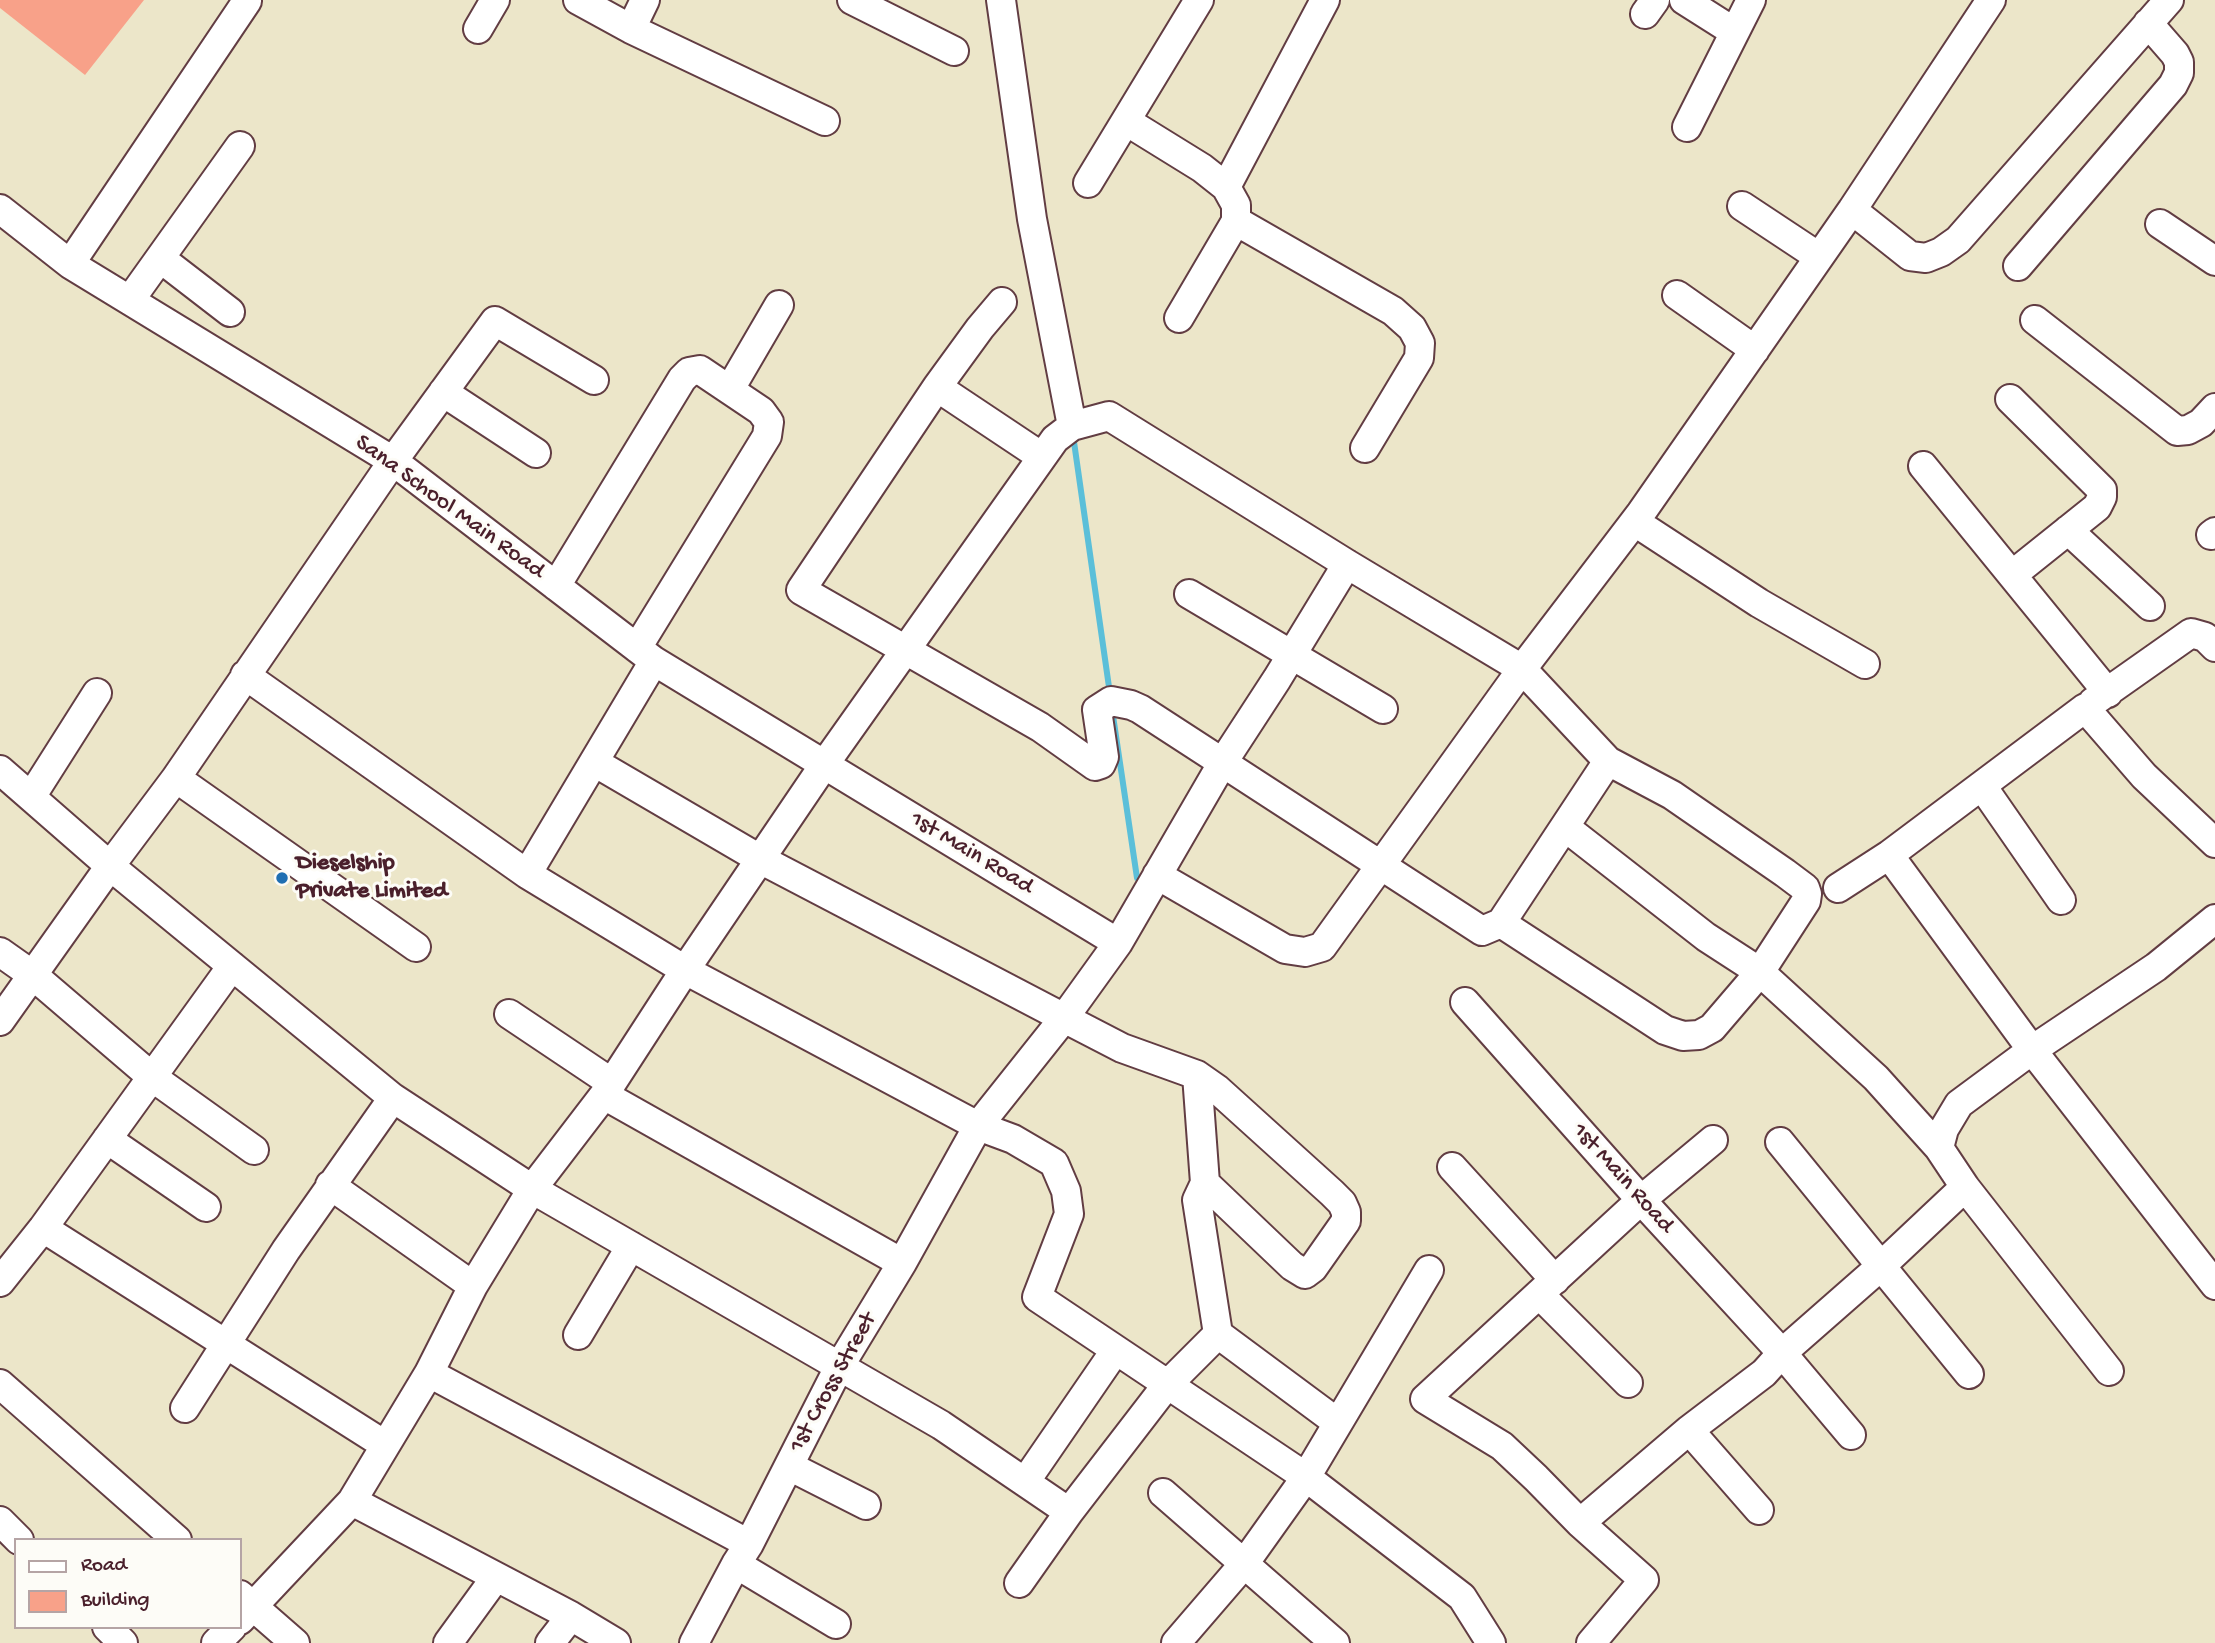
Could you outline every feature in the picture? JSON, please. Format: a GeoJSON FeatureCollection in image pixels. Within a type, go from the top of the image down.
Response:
{"type":"FeatureCollection","features":[{"type":"Feature","properties":{"kind":"street"},"geometry":{"type":"LineString","coordinates":[[478,29],[495,0]]}},
{"type":"Feature","properties":{"kind":"street"},"geometry":{"type":"LineString","coordinates":[[578,0],[631,29],[825,121]]}},
{"type":"Feature","properties":{"kind":"street"},"geometry":{"type":"LineString","coordinates":[[631,29],[645,0]]}},
{"type":"Feature","properties":{"kind":"street"},"geometry":{"type":"LineString","coordinates":[[852,0],[883,7],[954,51]]}},
{"type":"Feature","properties":{"kind":"street"},"geometry":{"type":"LineString","coordinates":[[1001,0],[1032,219],[1072,426]]}},
{"type":"Feature","properties":{"kind":"street"},"geometry":{"type":"LineString","coordinates":[[1088,183],[1199,0]]}},
{"type":"Feature","properties":{"kind":"street"},"geometry":{"type":"LineString","coordinates":[[1226,187],[1325,0]]}},
{"type":"Feature","properties":{"kind":"street"},"geometry":{"type":"LineString","coordinates":[[1684,0],[1725,26]]}},
{"type":"Feature","properties":{"kind":"street"},"geometry":{"type":"LineString","coordinates":[[1687,127],[1751,0]]}},
{"type":"Feature","properties":{"kind":"street"},"geometry":{"type":"LineString","coordinates":[[1157,875],[1285,949],[1305,952],[1322,947],[1522,669],[1634,522],[1852,211],[1991,0]]}},
{"type":"Feature","properties":{"kind":"street"},"geometry":{"type":"LineString","coordinates":[[1852,211],[1910,256],[1926,258],[1941,252],[1958,240],[2169,0]]}},
{"type":"Feature","properties":{"kind":"street"},"geometry":{"type":"LineString","coordinates":[[71,264],[247,1]]}},
{"type":"Feature","properties":{"kind":"street"},"geometry":{"type":"LineString","coordinates":[[2018,266],[2173,85],[2179,73],[2179,62],[2148,23]]}},
{"type":"Feature","properties":{"kind":"street"},"geometry":{"type":"LineString","coordinates":[[1126,121],[1202,168],[1226,187],[1236,205],[1236,221],[1179,318]]}},
{"type":"Feature","properties":{"kind":"street"},"geometry":{"type":"LineString","coordinates":[[130,300],[240,146]]}},
{"type":"Feature","properties":{"kind":"street"},"geometry":{"type":"LineString","coordinates":[[1742,206],[1819,257]]}},
{"type":"Feature","properties":{"kind":"street","name":"Sana School Main Road"},"geometry":{"type":"LineString","coordinates":[[0,209],[71,264],[393,461],[646,655],[824,765]]}},
{"type":"Feature","properties":{"kind":"street"},"geometry":{"type":"LineString","coordinates":[[1236,221],[1392,311],[1412,328],[1420,343],[1419,358],[1365,448]]}},
{"type":"Feature","properties":{"kind":"street"},"geometry":{"type":"LineString","coordinates":[[2161,224],[2215,261]]}},
{"type":"Feature","properties":{"kind":"street"},"geometry":{"type":"LineString","coordinates":[[160,258],[221,305],[188,336]]}},
{"type":"Feature","properties":{"kind":"street"},"geometry":{"type":"LineString","coordinates":[[1677,295],[1755,350]]}},
{"type":"Feature","properties":{"kind":"street"},"geometry":{"type":"LineString","coordinates":[[1002,302],[937,387],[801,590],[1040,727],[1095,766],[1101,764],[1104,757],[1097,710],[1111,701],[1140,709],[1482,930],[1502,923],[1608,761]]}},
{"type":"Feature","properties":{"kind":"street"},"geometry":{"type":"LineString","coordinates":[[730,389],[779,305]]}},
{"type":"Feature","properties":{"kind":"street"},"geometry":{"type":"LineString","coordinates":[[2035,320],[2177,430],[2188,430],[2202,423],[2215,408]]}},
{"type":"Feature","properties":{"kind":"street"},"geometry":{"type":"LineString","coordinates":[[0,1021],[176,778],[393,461],[495,321],[594,380]]}},
{"type":"Feature","properties":{"kind":"street"},"geometry":{"type":"LineString","coordinates":[[527,874],[594,762],[646,655],[767,436],[769,422],[761,411],[700,370],[690,372],[682,379],[556,586]]}},
{"type":"Feature","properties":{"kind":"street"},"geometry":{"type":"LineString","coordinates":[[937,387],[1042,457]]}},
{"type":"Feature","properties":{"kind":"street"},"geometry":{"type":"LineString","coordinates":[[443,392],[536,453]]}},
{"type":"Feature","properties":{"kind":"street"},"geometry":{"type":"LineString","coordinates":[[2010,399],[2102,490],[2097,507],[2012,575]]}},
{"type":"Feature","properties":{"kind":"street"},"geometry":{"type":"LineString","coordinates":[[295,1643],[244,1607],[352,1501],[429,1373],[472,1286],[532,1189],[608,1089],[824,765],[1055,439],[1072,426],[1109,415],[1347,564],[1522,669],[1608,761],[1672,795],[1805,888],[1806,901],[1760,972],[1712,1028],[1699,1035],[1683,1036],[1665,1030],[1502,923]]}},
{"type":"Feature","properties":{"kind":"street"},"geometry":{"type":"LineString","coordinates":[[1923,466],[2012,575],[2144,776],[2213,837]]}},
{"type":"Feature","properties":{"kind":"street"},"geometry":{"type":"LineString","coordinates":[[1634,522],[1813,636],[1865,664]]}},
{"type":"Feature","properties":{"kind":"street"},"geometry":{"type":"LineString","coordinates":[[2068,530],[2150,606]]}},
{"type":"Feature","properties":{"kind":"street","name":"1st Cross Street"},"geometry":{"type":"LineString","coordinates":[[694,1643],[839,1367],[902,1263],[978,1126],[1064,1018],[1118,943],[1223,762],[1347,564]]}},
{"type":"Feature","properties":{"kind":"street"},"geometry":{"type":"LineString","coordinates":[[1189,594],[1383,709]]}},
{"type":"Feature","properties":{"kind":"street"},"geometry":{"type":"LineString","coordinates":[[1838,888],[1889,855],[2182,638],[2191,633],[2205,637],[2215,647]]}},
{"type":"Feature","properties":{"kind":"street"},"geometry":{"type":"LineString","coordinates":[[245,675],[527,874],[685,970],[978,1126],[1013,1139],[1054,1163],[1066,1191],[1069,1214],[1037,1297],[1166,1386],[1306,1477],[1462,1597],[1488,1642]]}},
{"type":"Feature","properties":{"kind":"street"},"geometry":{"type":"LineString","coordinates":[[31,797],[96,693]]}},
{"type":"Feature","properties":{"kind":"street"},"geometry":{"type":"LineString","coordinates":[[594,762],[760,859],[1064,1018],[1122,1048],[1197,1075],[1217,1089],[1332,1193],[1342,1203],[1346,1221],[1313,1268],[1305,1274],[1292,1266],[1205,1183]]}},
{"type":"Feature","properties":{"kind":"street","name":"1st Main Road"},"geometry":{"type":"LineString","coordinates":[[824,765],[1118,943]]}},
{"type":"Feature","properties":{"kind":"street"},"geometry":{"type":"LineString","coordinates":[[0,770],[110,866],[393,1098],[532,1189],[941,1425],[1069,1512]]}},
{"type":"Feature","properties":{"kind":"street"},"geometry":{"type":"LineString","coordinates":[[176,778],[416,947]]}},
{"type":"Feature","properties":{"kind":"street"},"geometry":{"type":"LineString","coordinates":[[1982,786],[2061,900]]}},
{"type":"Feature","properties":{"kind":"street"},"geometry":{"type":"LineString","coordinates":[[1565,827],[1706,937],[1760,972],[1876,1078],[1939,1148],[1965,1187],[2109,1371]]}},
{"type":"Feature","properties":{"kind":"street"},"geometry":{"type":"LineString","coordinates":[[1889,855],[2032,1050],[2215,1285]]}},
{"type":"Feature","properties":{"kind":"street"},"geometry":{"type":"LineString","coordinates":[[1939,1148],[1944,1129],[1959,1104],[2032,1050],[2156,967],[2215,919]]}},
{"type":"Feature","properties":{"kind":"street"},"geometry":{"type":"LineString","coordinates":[[0,951],[34,976],[152,1077],[254,1150]]}},
{"type":"Feature","properties":{"kind":"street"},"geometry":{"type":"LineString","coordinates":[[0,1282],[43,1228],[232,966]]}},
{"type":"Feature","properties":{"kind":"street","name":"1st Main Road"},"geometry":{"type":"LineString","coordinates":[[1465,1002],[1782,1353],[1851,1435]]}},
{"type":"Feature","properties":{"kind":"street"},"geometry":{"type":"LineString","coordinates":[[509,1014],[608,1089],[902,1263]]}},
{"type":"Feature","properties":{"kind":"street"},"geometry":{"type":"LineString","coordinates":[[1197,1075],[1205,1183],[1197,1199],[1218,1334],[1338,1423]]}},
{"type":"Feature","properties":{"kind":"street"},"geometry":{"type":"LineString","coordinates":[[185,1408],[330,1185],[393,1098]]}},
{"type":"Feature","properties":{"kind":"street"},"geometry":{"type":"LineString","coordinates":[[107,1139],[206,1207]]}},
{"type":"Feature","properties":{"kind":"street"},"geometry":{"type":"LineString","coordinates":[[1591,1643],[1644,1580],[1580,1523],[1502,1446],[1425,1399],[1641,1200],[1713,1140]]}},
{"type":"Feature","properties":{"kind":"street"},"geometry":{"type":"LineString","coordinates":[[1780,1142],[1969,1374]]}},
{"type":"Feature","properties":{"kind":"street"},"geometry":{"type":"LineString","coordinates":[[1452,1167],[1547,1287],[1628,1382]]}},
{"type":"Feature","properties":{"kind":"street"},"geometry":{"type":"LineString","coordinates":[[330,1185],[472,1286]]}},
{"type":"Feature","properties":{"kind":"street"},"geometry":{"type":"LineString","coordinates":[[1580,1523],[1689,1430],[1764,1373],[1782,1353],[1880,1268],[1965,1187]]}},
{"type":"Feature","properties":{"kind":"street"},"geometry":{"type":"LineString","coordinates":[[43,1228],[385,1445]]}},
{"type":"Feature","properties":{"kind":"street"},"geometry":{"type":"LineString","coordinates":[[578,1335],[631,1246]]}},
{"type":"Feature","properties":{"kind":"street"},"geometry":{"type":"LineString","coordinates":[[1176,1643],[1244,1564],[1306,1477],[1429,1270]]}},
{"type":"Feature","properties":{"kind":"street"},"geometry":{"type":"LineString","coordinates":[[1019,1583],[1069,1512],[1166,1386],[1218,1334]]}},
{"type":"Feature","properties":{"kind":"street"},"geometry":{"type":"LineString","coordinates":[[1025,1482],[1115,1351]]}},
{"type":"Feature","properties":{"kind":"street"},"geometry":{"type":"LineString","coordinates":[[429,1373],[743,1554],[836,1624]]}},
{"type":"Feature","properties":{"kind":"street"},"geometry":{"type":"LineString","coordinates":[[0,1384],[175,1538]]}},
{"type":"Feature","properties":{"kind":"street"},"geometry":{"type":"LineString","coordinates":[[1689,1430],[1759,1510]]}},
{"type":"Feature","properties":{"kind":"street"},"geometry":{"type":"LineString","coordinates":[[789,1466],[866,1505]]}},
{"type":"Feature","properties":{"kind":"street"},"geometry":{"type":"LineString","coordinates":[[1163,1493],[1335,1643]]}},
{"type":"Feature","properties":{"kind":"street"},"geometry":{"type":"LineString","coordinates":[[352,1501],[571,1616],[615,1643]]}},
{"type":"Feature","properties":{"kind":"street"},"geometry":{"type":"LineString","coordinates":[[0,1521],[17,1538]]}},
{"type":"Feature","properties":{"kind":"street"},"geometry":{"type":"LineString","coordinates":[[448,1643],[496,1577]]}},
{"type":"Feature","properties":{"kind":"street"},"geometry":{"type":"LineString","coordinates":[[550,1643],[571,1616]]}},
{"type":"Feature","properties":{"kind":"street"},"geometry":{"type":"LineString","coordinates":[[109,1629],[123,1643]]}},
{"type":"Feature","properties":{"kind":"street"},"geometry":{"type":"LineString","coordinates":[[216,1643],[230,1629]]}},
{"type":"Feature","properties":{"kind":"building"},"geometry":{"type":"Polygon","coordinates":[[[0,0],[144,0],[85,75],[0,8],[0,0]]]}},
{"type":"Feature","properties":{"kind":"waterway"},"geometry":{"type":"LineString","coordinates":[[1073,435],[1110,694]]}},
{"type":"Feature","properties":{"kind":"waterway"},"geometry":{"type":"LineString","coordinates":[[1112,709],[1137,878]]}},
{"type":"Feature","properties":{"kind":"place","name":"Dieselship Private Limited"},"geometry":{"type":"Point","coordinates":[282,878]}}]}
